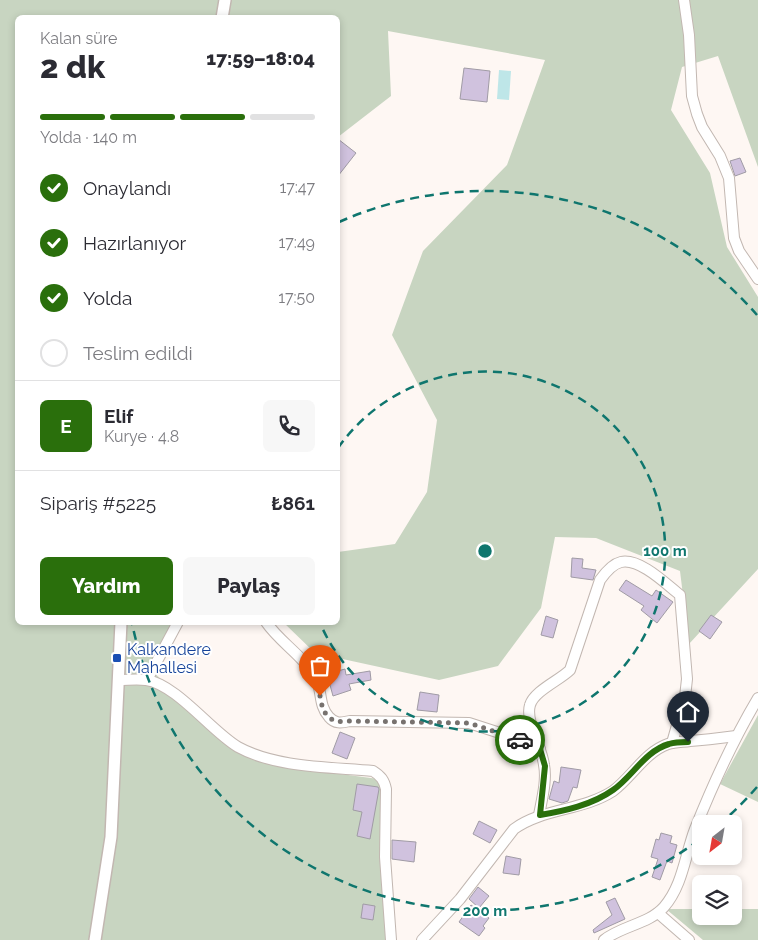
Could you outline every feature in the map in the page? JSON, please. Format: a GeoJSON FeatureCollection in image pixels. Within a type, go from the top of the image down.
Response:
{"type":"FeatureCollection","features":[{"type":"Feature","properties":{"kind":"street"},"geometry":{"type":"LineString","coordinates":[[222,15],[225,0]]}},
{"type":"Feature","properties":{"kind":"street"},"geometry":{"type":"LineString","coordinates":[[684,0],[689,35],[692,96],[702,126],[720,156],[729,178],[734,238],[739,251],[758,279]]}},
{"type":"Feature","properties":{"kind":"street"},"geometry":{"type":"LineString","coordinates":[[540,815],[545,766],[530,721],[530,705],[537,694],[565,676],[570,670],[600,580],[608,569],[621,562],[632,563],[648,570],[680,595],[687,679],[685,697],[672,743]]}},
{"type":"Feature","properties":{"kind":"street"},"geometry":{"type":"LineString","coordinates":[[95,940],[111,837],[121,625]]}},
{"type":"Feature","properties":{"kind":"street"},"geometry":{"type":"LineString","coordinates":[[147,680],[176,625]]}},
{"type":"Feature","properties":{"kind":"street"},"geometry":{"type":"LineString","coordinates":[[269,625],[311,671],[318,683],[322,708],[330,718],[338,723],[350,721],[469,723],[540,749]]}},
{"type":"Feature","properties":{"kind":"street"},"geometry":{"type":"LineString","coordinates":[[119,680],[147,680],[155,683],[176,695],[236,746],[249,752],[286,762],[373,771],[384,780],[386,789],[386,857],[391,940]]}},
{"type":"Feature","properties":{"kind":"street"},"geometry":{"type":"LineString","coordinates":[[604,940],[658,913],[674,892],[683,871],[694,832],[718,771],[758,698]]}},
{"type":"Feature","properties":{"kind":"street"},"geometry":{"type":"LineString","coordinates":[[422,940],[460,899],[514,829],[525,821],[540,815],[561,811],[612,791],[632,774],[650,754],[672,743],[736,736]]}},
{"type":"Feature","properties":{"kind":"street"},"geometry":{"type":"LineString","coordinates":[[658,913],[688,940]]}},
{"type":"Feature","properties":{"kind":"green space"},"geometry":{"type":"Polygon","coordinates":[[[0,0],[758,0],[758,167],[718,56],[682,67],[671,110],[710,173],[727,247],[758,297],[758,569],[689,644],[680,571],[596,538],[555,537],[541,608],[498,666],[439,680],[315,653],[286,625],[340,625],[340,552],[395,544],[427,492],[437,420],[392,335],[423,251],[507,165],[545,60],[388,31],[391,96],[340,135],[340,15],[15,15],[15,625],[178,625],[153,672],[214,726],[272,765],[386,780],[391,940],[0,940],[0,0]]]}},
{"type":"Feature","properties":{"kind":"green space"},"geometry":{"type":"Polygon","coordinates":[[[758,715],[758,802],[720,784],[758,715]]]}},
{"type":"Feature","properties":{"kind":"green space"},"geometry":{"type":"Polygon","coordinates":[[[666,909],[692,909],[692,925],[742,925],[742,909],[758,909],[758,940],[703,940],[666,909]]]}},
{"type":"Feature","properties":{"kind":"water"},"geometry":{"type":"Polygon","coordinates":[[[499,70],[511,71],[509,100],[497,99],[499,70]]]}},
{"type":"Feature","properties":{"kind":"building"},"geometry":{"type":"Polygon","coordinates":[[[464,68],[490,71],[487,102],[460,99],[464,68]]]}},
{"type":"Feature","properties":{"kind":"building"},"geometry":{"type":"Polygon","coordinates":[[[340,141],[356,153],[340,173],[340,141]]]}},
{"type":"Feature","properties":{"kind":"building"},"geometry":{"type":"Polygon","coordinates":[[[740,158],[746,172],[735,176],[730,161],[740,158]]]}},
{"type":"Feature","properties":{"kind":"building"},"geometry":{"type":"Polygon","coordinates":[[[572,558],[583,559],[582,568],[596,570],[593,580],[571,577],[572,558]]]}},
{"type":"Feature","properties":{"kind":"building"},"geometry":{"type":"Polygon","coordinates":[[[626,580],[652,596],[656,590],[673,602],[657,623],[641,610],[644,606],[619,590],[626,580]]]}},
{"type":"Feature","properties":{"kind":"building"},"geometry":{"type":"Polygon","coordinates":[[[711,615],[722,622],[710,639],[699,631],[711,615]]]}},
{"type":"Feature","properties":{"kind":"building"},"geometry":{"type":"Polygon","coordinates":[[[546,616],[558,620],[553,638],[541,635],[546,616]]]}},
{"type":"Feature","properties":{"kind":"building"},"geometry":{"type":"Polygon","coordinates":[[[345,669],[346,675],[370,671],[371,680],[349,684],[351,690],[333,696],[327,674],[345,669]]]}},
{"type":"Feature","properties":{"kind":"building"},"geometry":{"type":"Polygon","coordinates":[[[420,692],[439,695],[437,712],[417,710],[420,692]]]}},
{"type":"Feature","properties":{"kind":"building"},"geometry":{"type":"Polygon","coordinates":[[[340,732],[355,738],[347,759],[332,753],[340,732]]]}},
{"type":"Feature","properties":{"kind":"building"},"geometry":{"type":"Polygon","coordinates":[[[561,767],[581,770],[577,788],[573,787],[568,801],[562,803],[549,799],[554,781],[559,783],[561,767]]]}},
{"type":"Feature","properties":{"kind":"building"},"geometry":{"type":"Polygon","coordinates":[[[357,784],[378,787],[379,789],[370,839],[357,836],[362,812],[353,810],[357,784]]]}},
{"type":"Feature","properties":{"kind":"building"},"geometry":{"type":"Polygon","coordinates":[[[479,821],[497,830],[490,843],[473,834],[479,821]]]}},
{"type":"Feature","properties":{"kind":"building"},"geometry":{"type":"Polygon","coordinates":[[[661,833],[672,836],[670,843],[677,845],[672,863],[667,861],[660,880],[652,877],[658,859],[651,857],[656,839],[659,840],[661,833]]]}},
{"type":"Feature","properties":{"kind":"building"},"geometry":{"type":"Polygon","coordinates":[[[392,840],[416,842],[414,862],[392,859],[392,840]]]}},
{"type":"Feature","properties":{"kind":"building"},"geometry":{"type":"Polygon","coordinates":[[[506,856],[521,859],[519,875],[503,873],[506,856]]]}},
{"type":"Feature","properties":{"kind":"building"},"geometry":{"type":"Polygon","coordinates":[[[478,887],[489,896],[479,908],[469,899],[478,887]]]}},
{"type":"Feature","properties":{"kind":"building"},"geometry":{"type":"Polygon","coordinates":[[[615,898],[625,919],[594,933],[593,930],[612,915],[606,902],[615,898]]]}},
{"type":"Feature","properties":{"kind":"building"},"geometry":{"type":"Polygon","coordinates":[[[363,904],[375,906],[373,920],[361,918],[363,904]]]}},
{"type":"Feature","properties":{"kind":"building"},"geometry":{"type":"Polygon","coordinates":[[[471,905],[489,918],[479,936],[459,922],[471,905]]]}},
{"type":"Feature","properties":{"kind":"way so far"},"geometry":{"type":"LineString","coordinates":[[320,696],[322,708],[330,718],[338,723],[350,721],[469,723],[520,740]]}},
{"type":"Feature","properties":{"kind":"place","name":"Kalkandere Mahallesi"},"geometry":{"type":"Point","coordinates":[117,658]}},
{"type":"Feature","properties":{"kind":"route"},"geometry":{"type":"LineString","coordinates":[[520,740],[540,749],[545,766],[540,815],[561,811],[612,791],[632,774],[650,754],[667,744],[688,742]]}}]}
